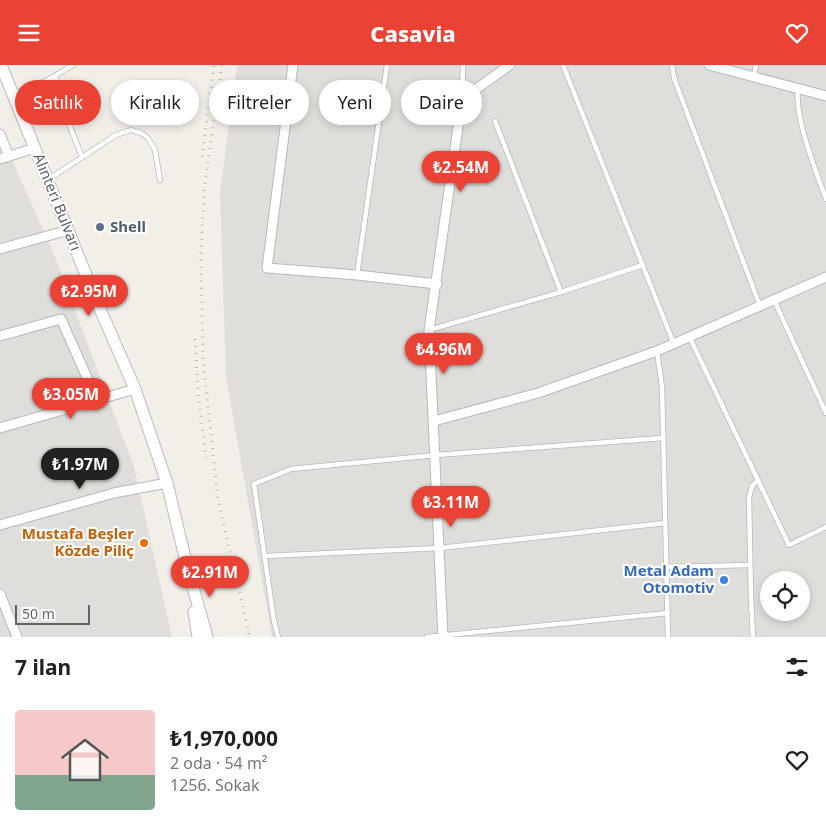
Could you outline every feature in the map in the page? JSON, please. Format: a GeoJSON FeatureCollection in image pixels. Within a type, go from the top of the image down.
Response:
{"type":"FeatureCollection","features":[{"type":"Feature","properties":{"kind":"main road","name":"Alınteri Bulvarı"},"geometry":{"type":"LineString","coordinates":[[1,65],[97,302],[135,389],[167,483],[187,566],[207,637]]}},
{"type":"Feature","properties":{"kind":"main road","name":"Alınteri Bulvarı"},"geometry":{"type":"LineString","coordinates":[[187,566],[198,637]]}},
{"type":"Feature","properties":{"kind":"street"},"geometry":{"type":"LineString","coordinates":[[293,65],[267,268],[437,284]]}},
{"type":"Feature","properties":{"kind":"street"},"geometry":{"type":"LineString","coordinates":[[709,65],[826,96]]}},
{"type":"Feature","properties":{"kind":"street"},"geometry":{"type":"LineString","coordinates":[[482,83],[504,66]]}},
{"type":"Feature","properties":{"kind":"street"},"geometry":{"type":"LineString","coordinates":[[443,636],[429,330],[458,125]]}},
{"type":"Feature","properties":{"kind":"street"},"geometry":{"type":"LineString","coordinates":[[0,134],[10,156]]}},
{"type":"Feature","properties":{"kind":"street"},"geometry":{"type":"LineString","coordinates":[[0,159],[35,148]]}},
{"type":"Feature","properties":{"kind":"street"},"geometry":{"type":"LineString","coordinates":[[0,249],[69,230]]}},
{"type":"Feature","properties":{"kind":"street"},"geometry":{"type":"LineString","coordinates":[[434,421],[538,393],[657,351],[826,277]]}},
{"type":"Feature","properties":{"kind":"street"},"geometry":{"type":"LineString","coordinates":[[0,336],[61,319],[97,401]]}},
{"type":"Feature","properties":{"kind":"street"},"geometry":{"type":"LineString","coordinates":[[0,428],[135,389]]}},
{"type":"Feature","properties":{"kind":"street"},"geometry":{"type":"LineString","coordinates":[[0,525],[114,493],[167,483]]}},
{"type":"Feature","properties":{"kind":"street"},"geometry":{"type":"LineString","coordinates":[[0,594],[17,637]]}},
{"type":"Feature","properties":{"kind":"lane"},"geometry":{"type":"LineString","coordinates":[[13,93],[55,76],[73,65]]}},
{"type":"Feature","properties":{"kind":"lane"},"geometry":{"type":"LineString","coordinates":[[357,275],[387,65]]}},
{"type":"Feature","properties":{"kind":"lane"},"geometry":{"type":"LineString","coordinates":[[463,80],[464,65]]}},
{"type":"Feature","properties":{"kind":"lane"},"geometry":{"type":"LineString","coordinates":[[563,65],[674,344]]}},
{"type":"Feature","properties":{"kind":"lane"},"geometry":{"type":"LineString","coordinates":[[672,65],[674,78],[760,306]]}},
{"type":"Feature","properties":{"kind":"lane"},"geometry":{"type":"LineString","coordinates":[[754,77],[756,65]]}},
{"type":"Feature","properties":{"kind":"lane"},"geometry":{"type":"LineString","coordinates":[[55,76],[69,124],[82,157]]}},
{"type":"Feature","properties":{"kind":"lane"},"geometry":{"type":"LineString","coordinates":[[798,89],[798,111],[826,199]]}},
{"type":"Feature","properties":{"kind":"lane"},"geometry":{"type":"LineString","coordinates":[[495,121],[561,292]]}},
{"type":"Feature","properties":{"kind":"lane"},"geometry":{"type":"LineString","coordinates":[[48,179],[121,132],[136,131],[148,138],[155,150],[160,180]]}},
{"type":"Feature","properties":{"kind":"lane"},"geometry":{"type":"LineString","coordinates":[[429,330],[561,292],[643,265]]}},
{"type":"Feature","properties":{"kind":"lane"},"geometry":{"type":"LineString","coordinates":[[774,300],[826,413]]}},
{"type":"Feature","properties":{"kind":"lane"},"geometry":{"type":"LineString","coordinates":[[689,337],[789,545],[826,527]]}},
{"type":"Feature","properties":{"kind":"lane"},"geometry":{"type":"LineString","coordinates":[[657,351],[662,387],[668,637]]}},
{"type":"Feature","properties":{"kind":"lane"},"geometry":{"type":"LineString","coordinates":[[278,637],[254,483],[291,469],[436,455],[663,437]]}},
{"type":"Feature","properties":{"kind":"lane"},"geometry":{"type":"LineString","coordinates":[[753,637],[750,494],[752,487],[758,480]]}},
{"type":"Feature","properties":{"kind":"lane"},"geometry":{"type":"LineString","coordinates":[[265,556],[440,548],[665,523]]}},
{"type":"Feature","properties":{"kind":"lane"},"geometry":{"type":"LineString","coordinates":[[666,567],[750,565]]}},
{"type":"Feature","properties":{"kind":"lane"},"geometry":{"type":"LineString","coordinates":[[427,637],[668,613]]}},
{"type":"Feature","properties":{"kind":"shaded area"},"geometry":{"type":"Polygon","coordinates":[[[237,65],[826,65],[826,637],[272,637],[226,377],[220,193],[229,125],[309,125],[309,80],[235,80],[237,65]]]}},
{"type":"Feature","properties":{"kind":"shaded area"},"geometry":{"type":"Polygon","coordinates":[[[0,133],[53,252],[134,467],[172,637],[0,637],[0,133]]]}},
{"type":"Feature","properties":{"kind":"railway"},"geometry":{"type":"LineString","coordinates":[[202,157],[214,65]]}},
{"type":"Feature","properties":{"kind":"railway"},"geometry":{"type":"LineString","coordinates":[[222,65],[205,182],[201,260],[203,359],[218,500],[250,637]]}},
{"type":"Feature","properties":{"kind":"railway"},"geometry":{"type":"LineString","coordinates":[[195,339],[198,394],[206,458]]}},
{"type":"Feature","properties":{"kind":"place","name":"Shell"},"geometry":{"type":"Point","coordinates":[100,227]}},
{"type":"Feature","properties":{"kind":"place","name":"Mustafa Beşler Közde Piliç"},"geometry":{"type":"Point","coordinates":[144,543]}},
{"type":"Feature","properties":{"kind":"place","name":"Metal Adam Otomotiv"},"geometry":{"type":"Point","coordinates":[724,580]}}]}
